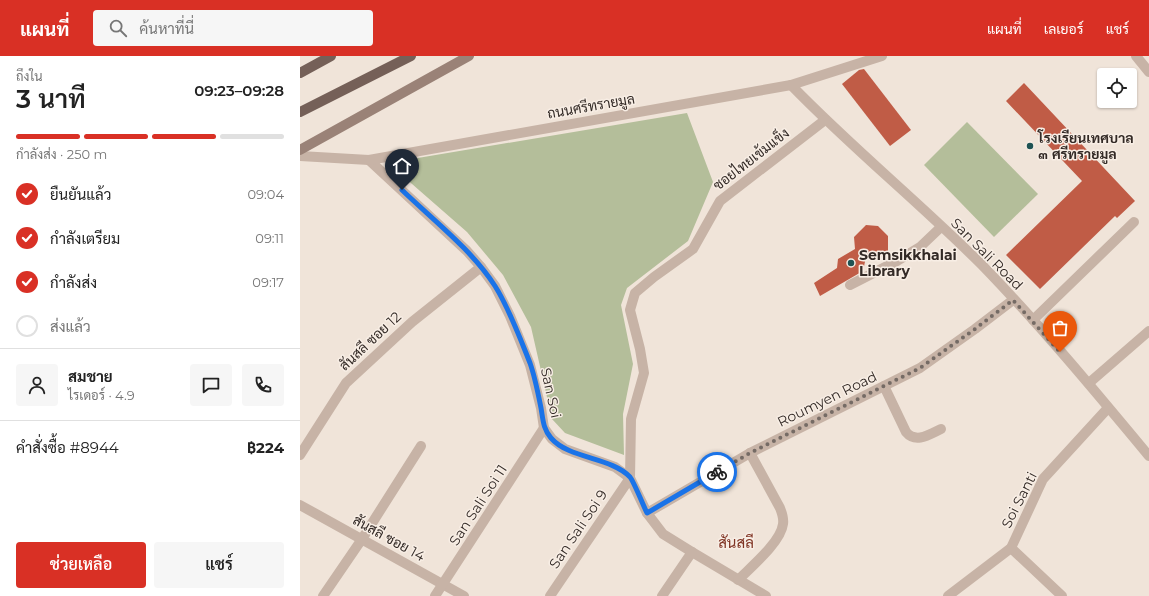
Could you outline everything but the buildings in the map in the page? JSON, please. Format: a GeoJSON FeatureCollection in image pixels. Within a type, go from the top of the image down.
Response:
{"type":"FeatureCollection","features":[{"type":"Feature","properties":{"kind":"main road"},"geometry":{"type":"LineString","coordinates":[[314,65],[320,56]]}},
{"type":"Feature","properties":{"kind":"main road"},"geometry":{"type":"LineString","coordinates":[[300,73],[332,56]]}},
{"type":"Feature","properties":{"kind":"main road"},"geometry":{"type":"LineString","coordinates":[[300,112],[411,56]]}},
{"type":"Feature","properties":{"kind":"main road"},"geometry":{"type":"LineString","coordinates":[[300,150],[469,56]]}},
{"type":"Feature","properties":{"kind":"street","name":"ถนนศรีทรายมูล"},"geometry":{"type":"LineString","coordinates":[[300,156],[369,160],[790,85],[882,56]]}},
{"type":"Feature","properties":{"kind":"street"},"geometry":{"type":"LineString","coordinates":[[1136,56],[1149,72]]}},
{"type":"Feature","properties":{"kind":"street","name":"San Sali Road"},"geometry":{"type":"LineString","coordinates":[[790,85],[825,120],[888,175],[982,266],[1088,383],[1149,456]]}},
{"type":"Feature","properties":{"kind":"street","name":"ซอยไทยเข้มแข็ง"},"geometry":{"type":"LineString","coordinates":[[630,478],[631,419],[644,373],[640,349],[630,310],[635,293],[654,277],[693,250],[720,201],[825,120]]}},
{"type":"Feature","properties":{"kind":"street","name":"San Soi"},"geometry":{"type":"LineString","coordinates":[[369,160],[467,251],[495,286],[510,316],[530,365],[541,408],[544,428],[552,439],[565,448],[615,467],[630,478],[647,513],[664,534],[766,596]]}},
{"type":"Feature","properties":{"kind":"street"},"geometry":{"type":"LineString","coordinates":[[1032,320],[1134,222]]}},
{"type":"Feature","properties":{"kind":"street"},"geometry":{"type":"LineString","coordinates":[[850,285],[897,261],[920,247],[942,227]]}},
{"type":"Feature","properties":{"kind":"street","name":"สันสลี ซอย 12"},"geometry":{"type":"LineString","coordinates":[[300,455],[346,383],[412,322],[481,267]]}},
{"type":"Feature","properties":{"kind":"street","name":"Roumyen Road"},"geometry":{"type":"LineString","coordinates":[[647,513],[750,453],[920,368],[1013,300]]}},
{"type":"Feature","properties":{"kind":"street"},"geometry":{"type":"LineString","coordinates":[[1088,383],[1149,331]]}},
{"type":"Feature","properties":{"kind":"street"},"geometry":{"type":"LineString","coordinates":[[884,386],[909,436],[921,438],[941,429]]}},
{"type":"Feature","properties":{"kind":"street","name":"Soi Santi"},"geometry":{"type":"LineString","coordinates":[[948,596],[1011,548],[1043,480],[1108,408]]}},
{"type":"Feature","properties":{"kind":"street","name":"San Sali Soi 11"},"geometry":{"type":"LineString","coordinates":[[435,596],[544,428]]}},
{"type":"Feature","properties":{"kind":"street"},"geometry":{"type":"LineString","coordinates":[[323,596],[362,539],[421,446]]}},
{"type":"Feature","properties":{"kind":"street"},"geometry":{"type":"LineString","coordinates":[[738,580],[774,543],[782,530],[783,524],[783,516],[780,508],[750,453]]}},
{"type":"Feature","properties":{"kind":"street","name":"San Sali Soi 9"},"geometry":{"type":"LineString","coordinates":[[550,596],[630,478]]}},
{"type":"Feature","properties":{"kind":"street","name":"สันสลี ซอย 14"},"geometry":{"type":"LineString","coordinates":[[300,504],[464,596]]}},
{"type":"Feature","properties":{"kind":"street"},"geometry":{"type":"LineString","coordinates":[[1011,548],[1062,596]]}},
{"type":"Feature","properties":{"kind":"street"},"geometry":{"type":"LineString","coordinates":[[662,596],[692,552]]}},
{"type":"Feature","properties":{"kind":"green space"},"geometry":{"type":"Polygon","coordinates":[[[687,113],[713,182],[688,241],[627,288],[621,305],[633,364],[623,414],[624,455],[565,433],[552,419],[531,327],[503,275],[467,232],[388,163],[687,113]]]}},
{"type":"Feature","properties":{"kind":"green space"},"geometry":{"type":"Polygon","coordinates":[[[967,122],[1038,194],[994,237],[924,165],[967,122]]]}},
{"type":"Feature","properties":{"kind":"way so far"},"geometry":{"type":"LineString","coordinates":[[717,472],[750,453],[920,368],[1013,300],[1060,352]]}},
{"type":"Feature","properties":{"kind":"place","name":"โรงเรียนเทศบาล ๓ ศรีทรายมูล"},"geometry":{"type":"Point","coordinates":[1030,146]}},
{"type":"Feature","properties":{"kind":"place","name":"Semsikkhalai Library"},"geometry":{"type":"Point","coordinates":[851,263]}},
{"type":"Feature","properties":{"kind":"district","name":"สันสลี"},"geometry":{"type":"Point","coordinates":[736,542]}},
{"type":"Feature","properties":{"kind":"route"},"geometry":{"type":"LineString","coordinates":[[402,190],[467,251],[495,286],[510,316],[530,365],[541,408],[544,428],[552,439],[565,448],[615,467],[630,478],[647,513],[717,472]]}}]}
